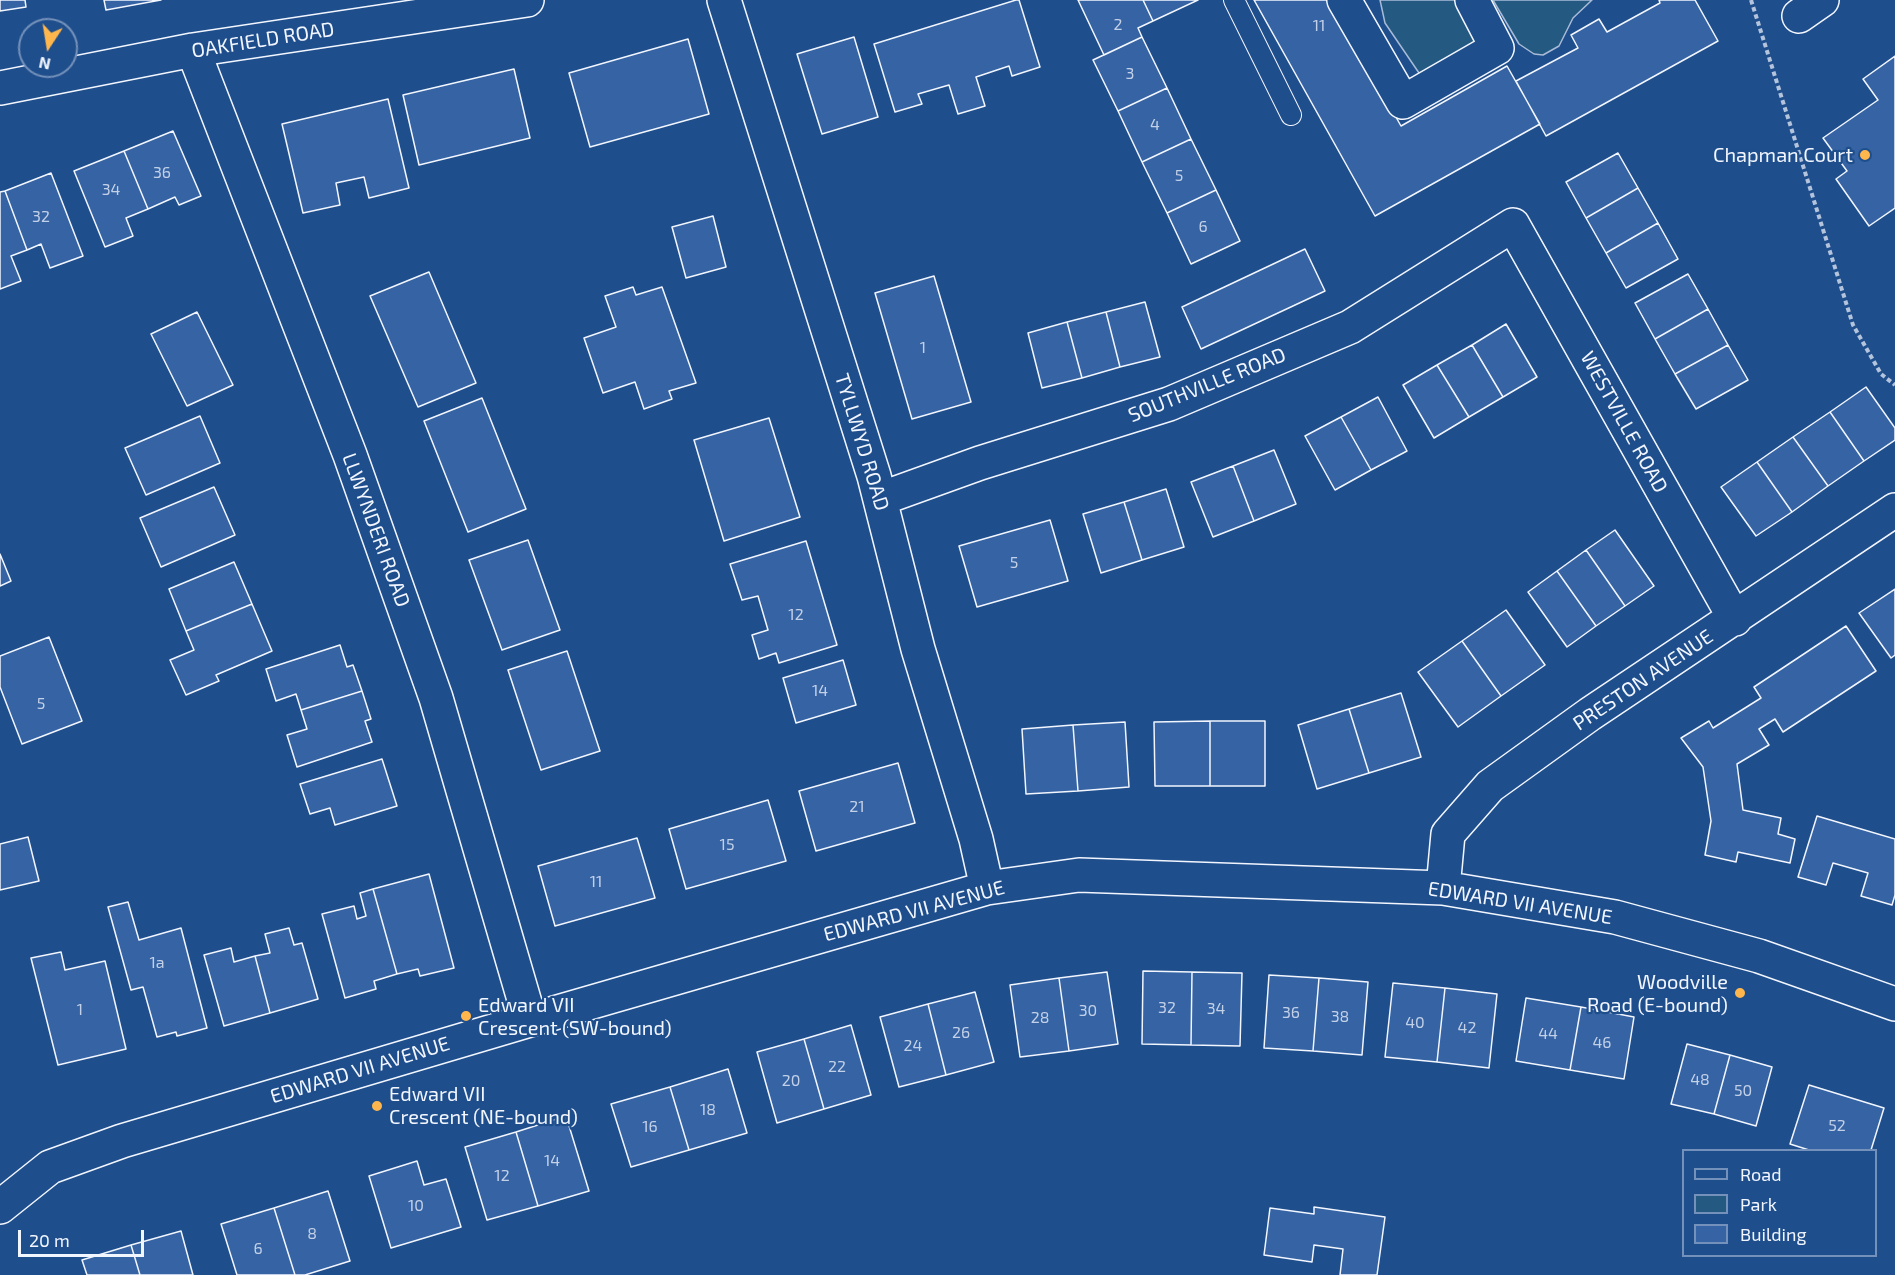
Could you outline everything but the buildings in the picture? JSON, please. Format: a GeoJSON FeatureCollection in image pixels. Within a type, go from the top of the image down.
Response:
{"type":"FeatureCollection","features":[{"type":"Feature","properties":{"kind":"street","name":"TYLLWYD ROAD"},"geometry":{"type":"LineString","coordinates":[[724,0],[880,499],[918,649],[976,839],[987,888]]}},
{"type":"Feature","properties":{"kind":"street"},"geometry":{"type":"LineString","coordinates":[[1344,0],[1403,102],[1497,48],[1472,0]]}},
{"type":"Feature","properties":{"kind":"street","name":"OAKFIELD ROAD"},"geometry":{"type":"LineString","coordinates":[[0,88],[193,50],[511,1]]}},
{"type":"Feature","properties":{"kind":"street","name":"LLWYNDERI ROAD"},"geometry":{"type":"LineString","coordinates":[[193,50],[350,455],[436,698],[530,1020]]}},
{"type":"Feature","properties":{"kind":"street","name":"SOUTHVILLE ROAD"},"geometry":{"type":"LineString","coordinates":[[880,499],[980,463],[1169,404],[1350,327],[1513,225]]}},
{"type":"Feature","properties":{"kind":"street","name":"WESTVILLE ROAD"},"geometry":{"type":"LineString","coordinates":[[1513,225],[1734,619]]}},
{"type":"Feature","properties":{"kind":"street","name":"PRESTON AVENUE"},"geometry":{"type":"LineString","coordinates":[[1443,888],[1449,834],[1490,786],[1590,714],[1895,510]]}},
{"type":"Feature","properties":{"kind":"street","name":"EDWARD VII AVENUE"},"geometry":{"type":"LineString","coordinates":[[0,1208],[50,1167],[122,1141],[987,888],[1080,875],[1443,888],[1615,917],[1760,956],[1895,1004]]}},
{"type":"Feature","properties":{"kind":"lane"},"geometry":{"type":"LineString","coordinates":[[1234,0],[1291,115]]}},
{"type":"Feature","properties":{"kind":"path"},"geometry":{"type":"LineString","coordinates":[[1751,0],[1853,325],[1881,374],[1895,386]]}},
{"type":"Feature","properties":{"kind":"green space"},"geometry":{"type":"Polygon","coordinates":[[[1380,0],[1462,0],[1476,44],[1427,75],[1419,73],[1385,23],[1380,0]]]}},
{"type":"Feature","properties":{"kind":"green space"},"geometry":{"type":"Polygon","coordinates":[[[1493,0],[1592,0],[1573,18],[1559,46],[1543,55],[1534,54],[1519,44],[1493,0]]]}},
{"type":"Feature","properties":{"kind":"place","name":"Chapman Court"},"geometry":{"type":"Point","coordinates":[1865,155]}},
{"type":"Feature","properties":{"kind":"place","name":"Woodville Road (E-bound)"},"geometry":{"type":"Point","coordinates":[1740,993]}},
{"type":"Feature","properties":{"kind":"place","name":"Edward VII Crescent (SW-bound)"},"geometry":{"type":"Point","coordinates":[466,1016]}},
{"type":"Feature","properties":{"kind":"place","name":"Edward VII Crescent (NE-bound)"},"geometry":{"type":"Point","coordinates":[377,1106]}}]}
